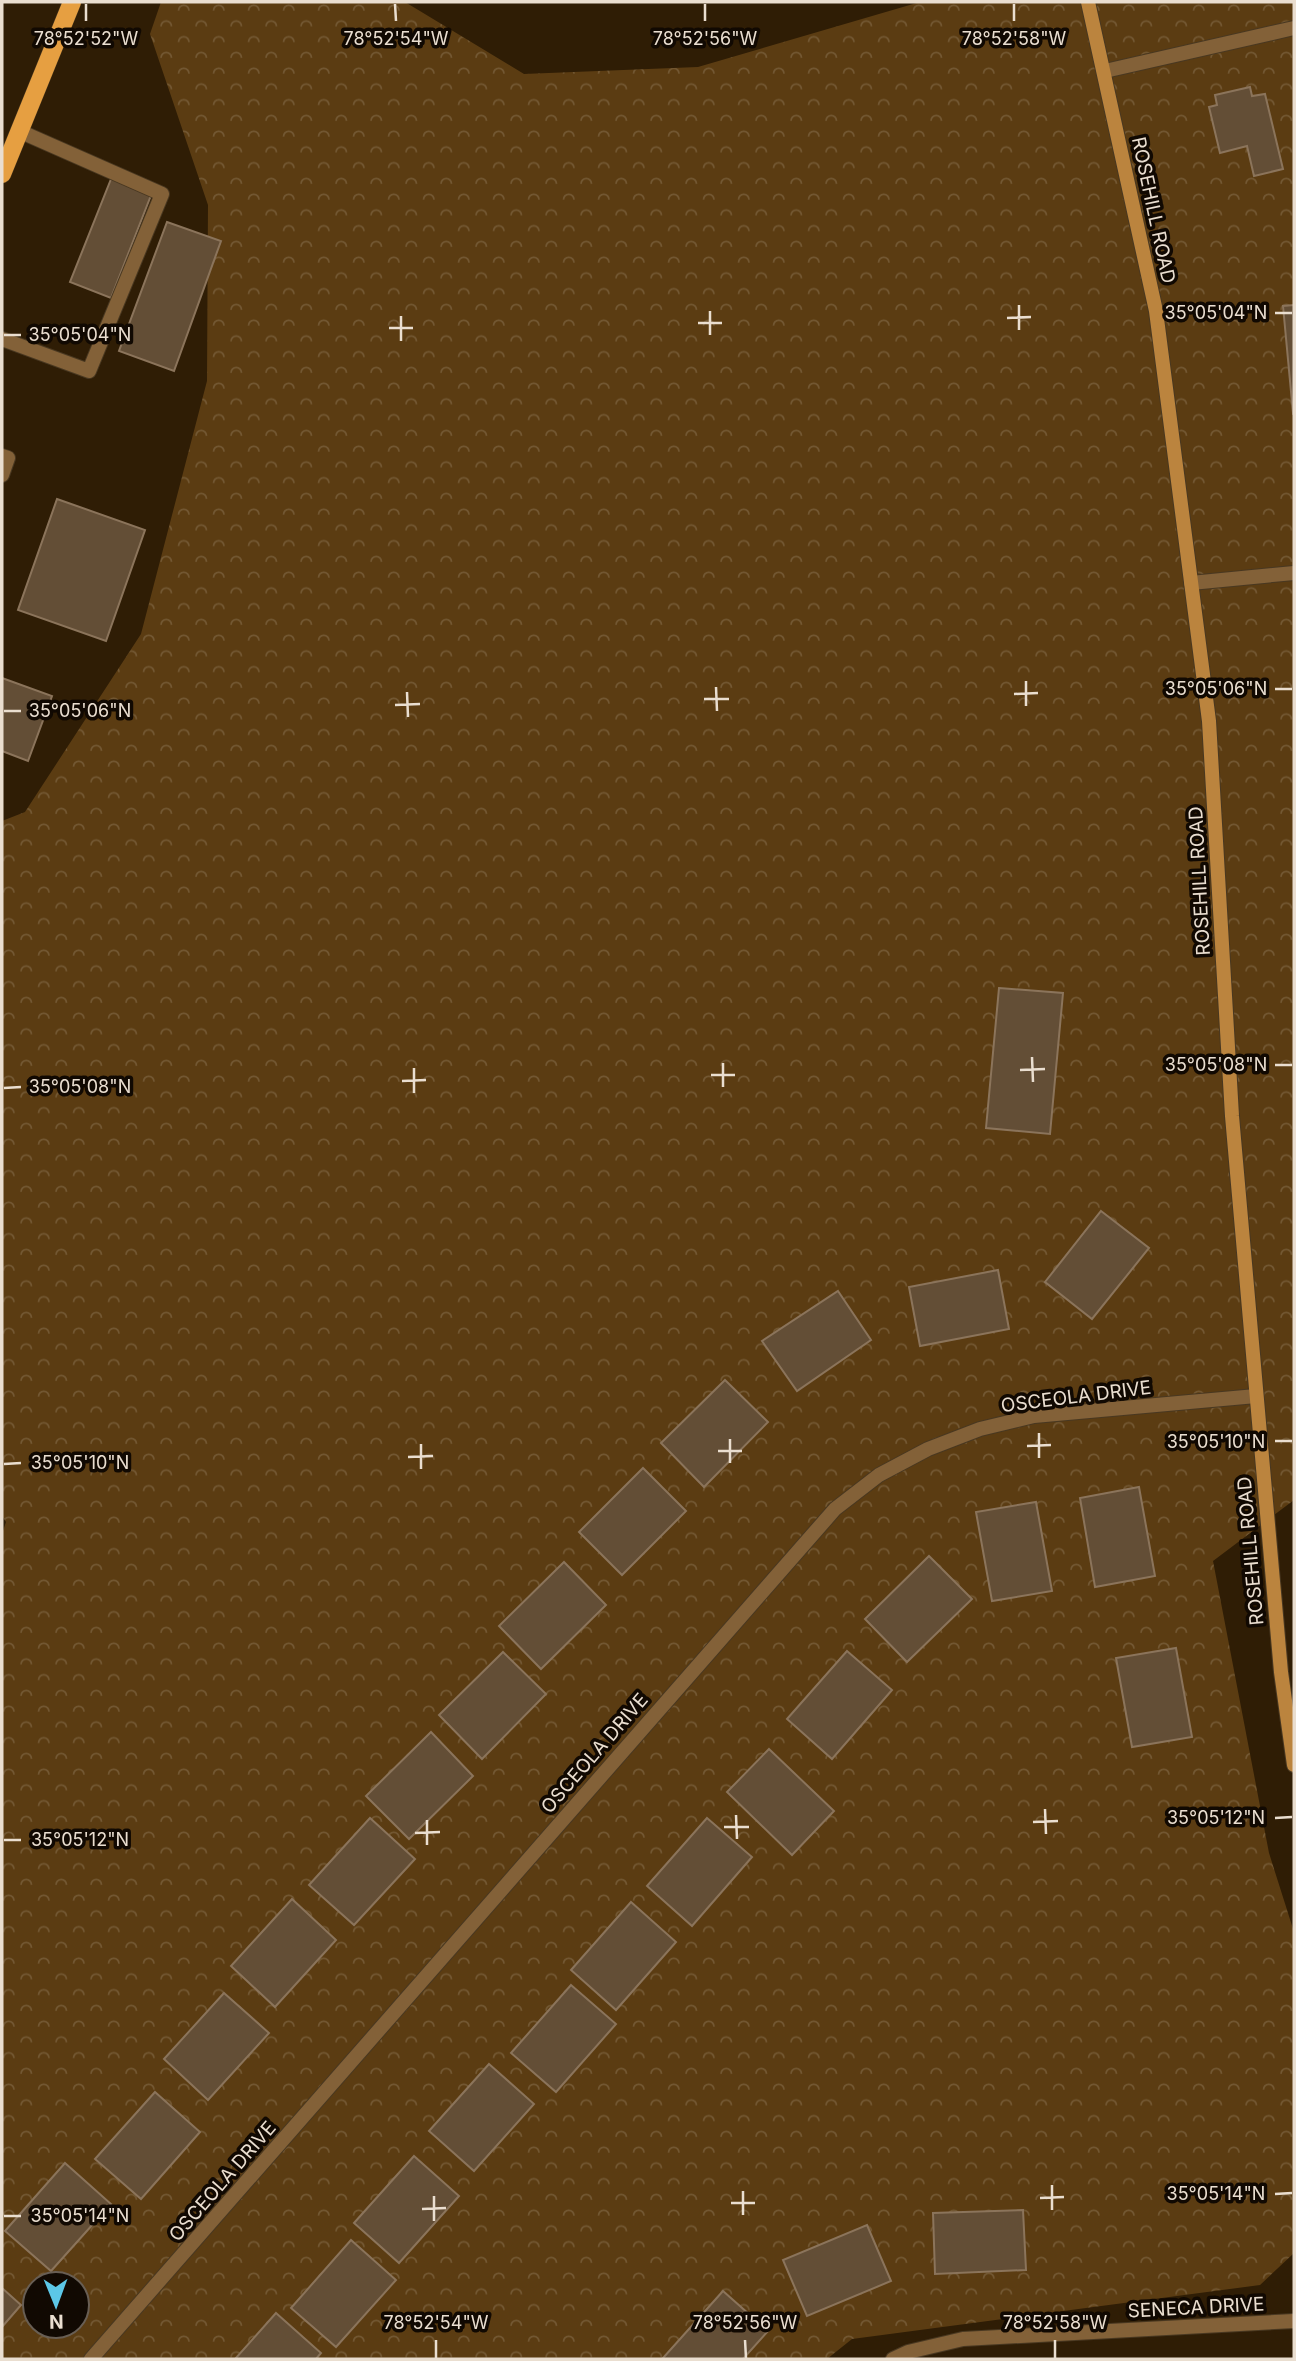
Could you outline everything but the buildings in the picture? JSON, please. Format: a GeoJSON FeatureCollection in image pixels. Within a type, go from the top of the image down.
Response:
{"type":"FeatureCollection","features":[{"type":"Feature","properties":{"kind":"main road"},"geometry":{"type":"LineString","coordinates":[[2,174],[72,2]]}},
{"type":"Feature","properties":{"kind":"main road","name":"ROSEHILL ROAD"},"geometry":{"type":"LineString","coordinates":[[1088,2],[1156,311],[1209,722],[1232,1116],[1281,1672],[1294,1765]]}},
{"type":"Feature","properties":{"kind":"street"},"geometry":{"type":"LineString","coordinates":[[1105,71],[1294,28]]}},
{"type":"Feature","properties":{"kind":"street"},"geometry":{"type":"LineString","coordinates":[[2,339],[89,371],[162,194],[19,131]]}},
{"type":"Feature","properties":{"kind":"street"},"geometry":{"type":"LineString","coordinates":[[2,456],[8,458],[2,475]]}},
{"type":"Feature","properties":{"kind":"street"},"geometry":{"type":"LineString","coordinates":[[1192,583],[1294,573]]}},
{"type":"Feature","properties":{"kind":"street","name":"OSCEOLA DRIVE"},"geometry":{"type":"LineString","coordinates":[[91,2359],[835,1509],[879,1475],[928,1450],[980,1429],[1034,1416],[1256,1396]]}},
{"type":"Feature","properties":{"kind":"street","name":"SENECA DRIVE"},"geometry":{"type":"LineString","coordinates":[[893,2359],[908,2352],[963,2339],[1294,2321]]}},
{"type":"Feature","properties":{"kind":"green space"},"geometry":{"type":"Polygon","coordinates":[[[161,2],[405,2],[524,74],[698,67],[920,2],[1294,2],[1294,1500],[1213,1561],[1269,1853],[1294,1932],[1294,2253],[1260,2285],[852,2339],[827,2359],[2,2359],[2,1534],[6,1522],[2,1516],[2,821],[25,812],[141,634],[207,381],[208,205],[150,34],[161,2]]]}}]}
